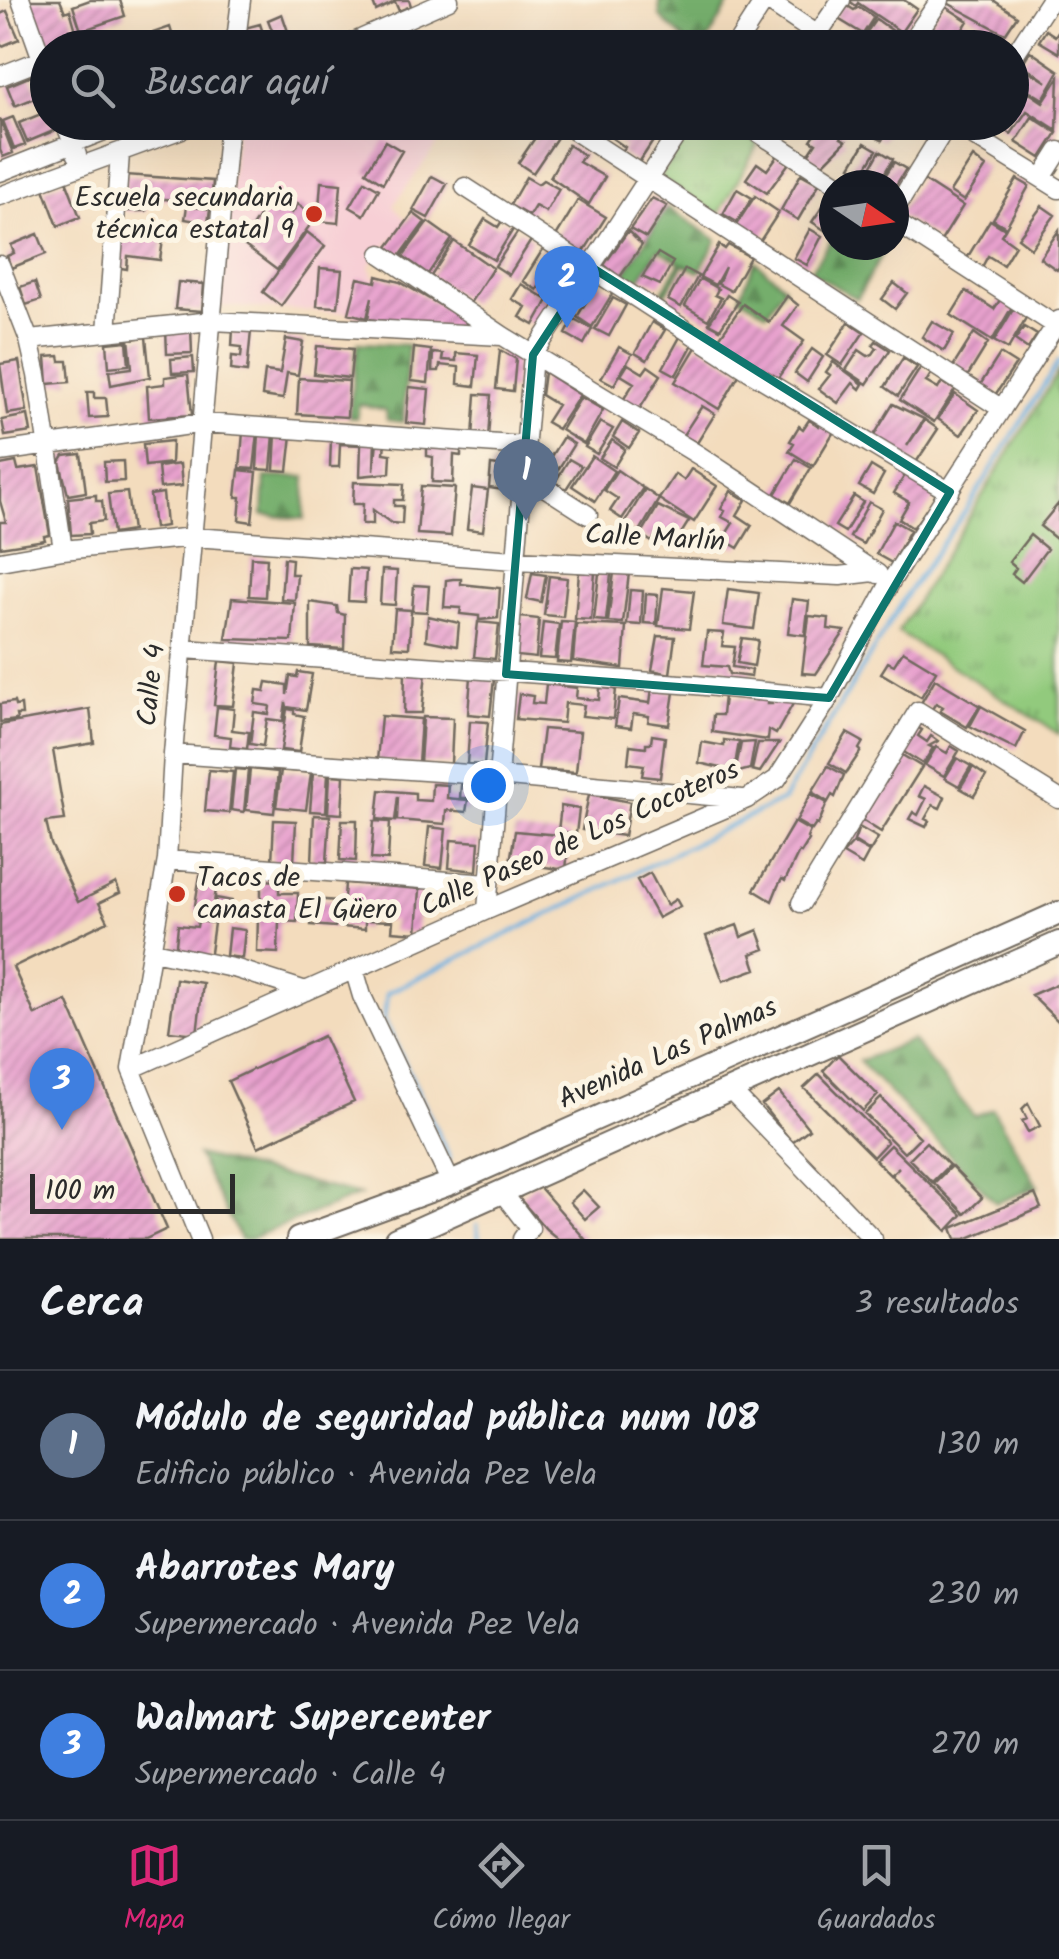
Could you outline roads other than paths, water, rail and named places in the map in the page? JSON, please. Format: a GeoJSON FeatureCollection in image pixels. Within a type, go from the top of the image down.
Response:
{"type":"FeatureCollection","features":[{"type":"Feature","properties":{"kind":"main road","name":"Avenida Las Palmas"},"geometry":{"type":"LineString","coordinates":[[298,1239],[452,1183],[1059,913]]}},
{"type":"Feature","properties":{"kind":"main road","name":"Avenida Las Palmas"},"geometry":{"type":"LineString","coordinates":[[396,1239],[1059,943]]}},
{"type":"Feature","properties":{"kind":"street"},"geometry":{"type":"LineString","coordinates":[[21,0],[31,30]]}},
{"type":"Feature","properties":{"kind":"street"},"geometry":{"type":"LineString","coordinates":[[237,30],[241,0]]}},
{"type":"Feature","properties":{"kind":"street"},"geometry":{"type":"LineString","coordinates":[[381,30],[449,0]]}},
{"type":"Feature","properties":{"kind":"street"},"geometry":{"type":"LineString","coordinates":[[746,30],[766,0],[811,30]]}},
{"type":"Feature","properties":{"kind":"street"},"geometry":{"type":"LineString","coordinates":[[820,30],[841,0]]}},
{"type":"Feature","properties":{"kind":"street"},"geometry":{"type":"LineString","coordinates":[[919,30],[940,0]]}},
{"type":"Feature","properties":{"kind":"street"},"geometry":{"type":"LineString","coordinates":[[1029,32],[1050,0]]}},
{"type":"Feature","properties":{"kind":"street"},"geometry":{"type":"LineString","coordinates":[[0,76],[30,71]]}},
{"type":"Feature","properties":{"kind":"street"},"geometry":{"type":"LineString","coordinates":[[72,140],[82,166]]}},
{"type":"Feature","properties":{"kind":"street"},"geometry":{"type":"LineString","coordinates":[[0,172],[83,140]]}},
{"type":"Feature","properties":{"kind":"street"},"geometry":{"type":"LineString","coordinates":[[0,196],[155,140]]}},
{"type":"Feature","properties":{"kind":"street","name":"Calle 4"},"geometry":{"type":"LineString","coordinates":[[131,1069],[167,860],[227,140]]}},
{"type":"Feature","properties":{"kind":"street"},"geometry":{"type":"LineString","coordinates":[[587,140],[1002,409]]}},
{"type":"Feature","properties":{"kind":"street"},"geometry":{"type":"LineString","coordinates":[[488,910],[533,355],[674,140]]}},
{"type":"Feature","properties":{"kind":"street"},"geometry":{"type":"LineString","coordinates":[[770,140],[819,172]]}},
{"type":"Feature","properties":{"kind":"street"},"geometry":{"type":"LineString","coordinates":[[909,191],[947,140]]}},
{"type":"Feature","properties":{"kind":"street"},"geometry":{"type":"LineString","coordinates":[[982,140],[1059,189]]}},
{"type":"Feature","properties":{"kind":"street"},"geometry":{"type":"LineString","coordinates":[[1042,178],[1059,151]]}},
{"type":"Feature","properties":{"kind":"street"},"geometry":{"type":"LineString","coordinates":[[108,332],[120,154]]}},
{"type":"Feature","properties":{"kind":"street"},"geometry":{"type":"LineString","coordinates":[[465,187],[749,371],[950,492]]}},
{"type":"Feature","properties":{"kind":"street"},"geometry":{"type":"LineString","coordinates":[[909,229],[1057,322]]}},
{"type":"Feature","properties":{"kind":"street"},"geometry":{"type":"LineString","coordinates":[[381,254],[883,577]]}},
{"type":"Feature","properties":{"kind":"street"},"geometry":{"type":"LineString","coordinates":[[0,265],[8,311],[29,340],[63,550]]}},
{"type":"Feature","properties":{"kind":"street"},"geometry":{"type":"LineString","coordinates":[[29,340],[212,320],[503,336]]}},
{"type":"Feature","properties":{"kind":"street","name":"Calle Paseo de Los Cocoteros"},"geometry":{"type":"LineString","coordinates":[[131,1069],[747,800],[777,778],[828,698],[883,577],[950,492],[1057,322]]}},
{"type":"Feature","properties":{"kind":"street"},"geometry":{"type":"LineString","coordinates":[[0,452],[204,423],[526,446]]}},
{"type":"Feature","properties":{"kind":"street"},"geometry":{"type":"LineString","coordinates":[[524,474],[588,515]]}},
{"type":"Feature","properties":{"kind":"street","name":"Calle Marlín"},"geometry":{"type":"LineString","coordinates":[[0,561],[194,536],[515,560],[883,577]]}},
{"type":"Feature","properties":{"kind":"street"},"geometry":{"type":"LineString","coordinates":[[184,649],[828,698]]}},
{"type":"Feature","properties":{"kind":"street"},"geometry":{"type":"LineString","coordinates":[[801,903],[918,711],[1059,799]]}},
{"type":"Feature","properties":{"kind":"street"},"geometry":{"type":"LineString","coordinates":[[173,754],[498,776],[747,800]]}},
{"type":"Feature","properties":{"kind":"street"},"geometry":{"type":"LineString","coordinates":[[167,860],[490,884]]}},
{"type":"Feature","properties":{"kind":"street"},"geometry":{"type":"LineString","coordinates":[[153,951],[236,969],[306,991]]}},
{"type":"Feature","properties":{"kind":"street"},"geometry":{"type":"LineString","coordinates":[[354,969],[362,996],[452,1183]]}},
{"type":"Feature","properties":{"kind":"street"},"geometry":{"type":"LineString","coordinates":[[131,1069],[200,1239]]}},
{"type":"Feature","properties":{"kind":"street"},"geometry":{"type":"LineString","coordinates":[[730,1090],[873,1239]]}},
{"type":"Feature","properties":{"kind":"street"},"geometry":{"type":"LineString","coordinates":[[502,1192],[530,1228],[522,1239]]}},
{"type":"Feature","properties":{"kind":"waterway"},"geometry":{"type":"LineString","coordinates":[[450,1159],[384,1019],[387,993],[783,800],[908,592],[966,510],[1059,361]]}},
{"type":"Feature","properties":{"kind":"waterway"},"geometry":{"type":"LineString","coordinates":[[477,1225],[479,1239]]}},
{"type":"Feature","properties":{"kind":"place","name":"Escuela secundaria técnica estatal 9"},"geometry":{"type":"Point","coordinates":[314,214]}},
{"type":"Feature","properties":{"kind":"place","name":"Abarrotes Mary"},"geometry":{"type":"Point","coordinates":[567,328]}},
{"type":"Feature","properties":{"kind":"place","name":"Módulo de seguridad pública num 108"},"geometry":{"type":"Point","coordinates":[526,521]}},
{"type":"Feature","properties":{"kind":"place","name":"Tacos de canasta El Güero"},"geometry":{"type":"Point","coordinates":[177,894]}},
{"type":"Feature","properties":{"kind":"place","name":"Walmart Supercenter"},"geometry":{"type":"Point","coordinates":[62,1130]}}]}
